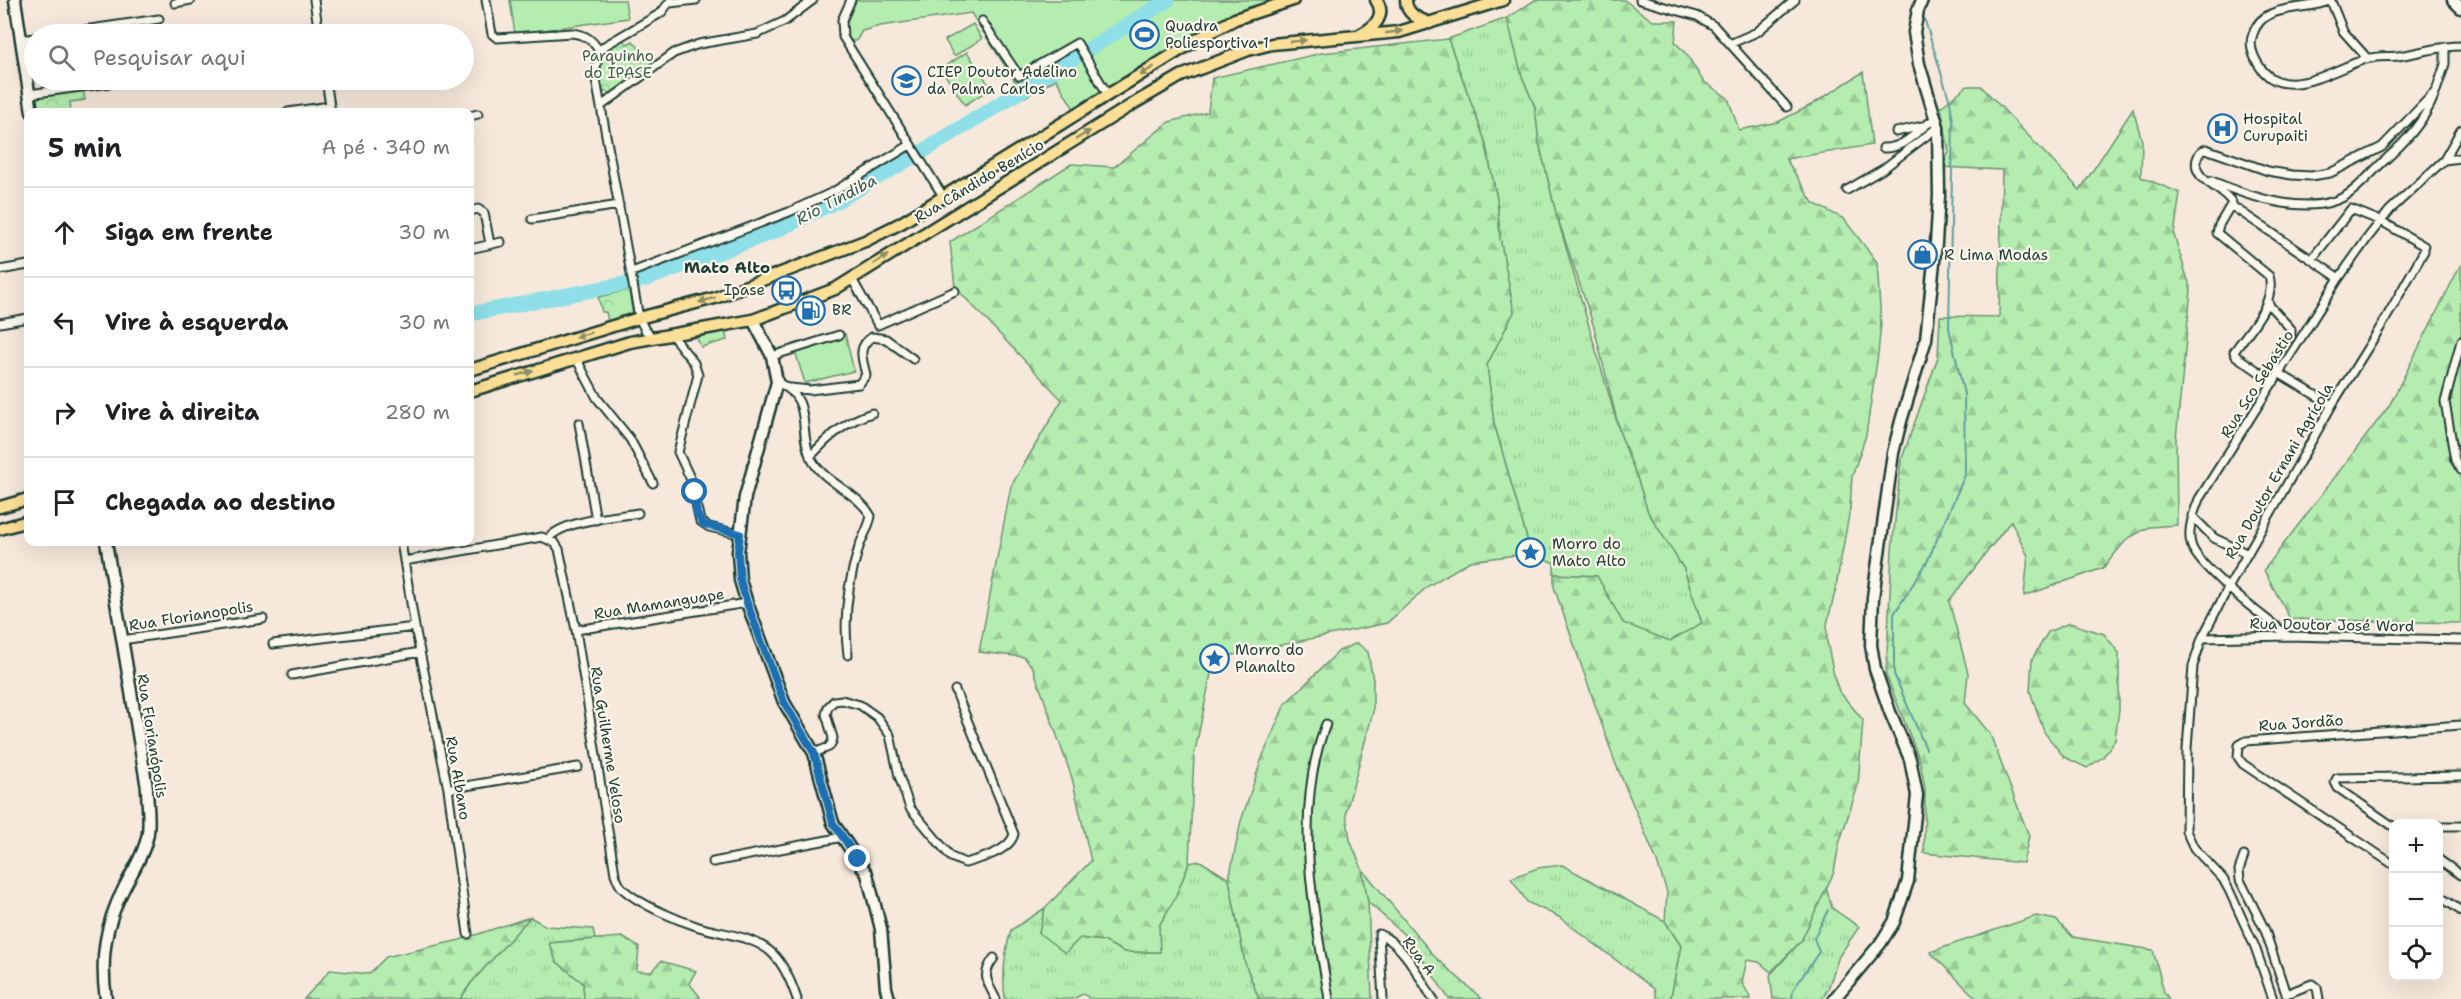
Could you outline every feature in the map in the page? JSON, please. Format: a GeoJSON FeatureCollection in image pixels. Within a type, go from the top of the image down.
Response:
{"type":"FeatureCollection","features":[{"type":"Feature","properties":{"kind":"main road","name":"Rua Cândido Benício"},"geometry":{"type":"LineString","coordinates":[[474,369],[639,318],[715,298],[865,241],[901,223],[1218,27],[1293,0]]}},
{"type":"Feature","properties":{"kind":"main road"},"geometry":{"type":"LineString","coordinates":[[1358,35],[1369,30],[1380,18],[1380,8],[1376,0]]}},
{"type":"Feature","properties":{"kind":"main road"},"geometry":{"type":"LineString","coordinates":[[1406,0],[1406,6],[1411,14],[1430,23]]}},
{"type":"Feature","properties":{"kind":"main road","name":"Rua Cândido Benício"},"geometry":{"type":"LineString","coordinates":[[474,390],[652,337],[753,320],[835,289],[1181,76],[1230,56],[1272,44],[1399,32],[1503,0]]}},
{"type":"Feature","properties":{"kind":"main road"},"geometry":{"type":"LineString","coordinates":[[0,507],[24,500]]}},
{"type":"Feature","properties":{"kind":"main road"},"geometry":{"type":"LineString","coordinates":[[0,529],[24,522]]}},
{"type":"Feature","properties":{"kind":"street"},"geometry":{"type":"LineString","coordinates":[[15,0],[24,60]]}},
{"type":"Feature","properties":{"kind":"street"},"geometry":{"type":"LineString","coordinates":[[175,3],[191,0]]}},
{"type":"Feature","properties":{"kind":"street"},"geometry":{"type":"LineString","coordinates":[[314,0],[318,24]]}},
{"type":"Feature","properties":{"kind":"street"},"geometry":{"type":"LineString","coordinates":[[486,0],[492,34],[497,38],[584,34],[592,40],[599,51],[595,74],[639,318],[645,330],[652,337]]}},
{"type":"Feature","properties":{"kind":"street"},"geometry":{"type":"LineString","coordinates":[[599,51],[620,36],[656,17],[670,2],[696,0]]}},
{"type":"Feature","properties":{"kind":"street"},"geometry":{"type":"LineString","coordinates":[[601,106],[674,53],[699,44],[757,34],[785,21],[813,0]]}},
{"type":"Feature","properties":{"kind":"street"},"geometry":{"type":"LineString","coordinates":[[851,0],[842,20],[843,37],[943,196]]}},
{"type":"Feature","properties":{"kind":"street"},"geometry":{"type":"LineString","coordinates":[[1640,0],[1704,20],[1714,26],[1732,43],[1787,107]]}},
{"type":"Feature","properties":{"kind":"street"},"geometry":{"type":"LineString","coordinates":[[1732,43],[1757,32],[1795,0]]}},
{"type":"Feature","properties":{"kind":"street"},"geometry":{"type":"LineString","coordinates":[[2453,0],[2461,8]]}},
{"type":"Feature","properties":{"kind":"street"},"geometry":{"type":"LineString","coordinates":[[2367,58],[2343,31],[2331,1],[2281,10],[2265,16],[2255,26],[2251,40],[2254,56],[2264,72],[2279,81],[2296,84],[2318,79],[2367,58],[2398,56],[2461,46]]}},
{"type":"Feature","properties":{"kind":"street"},"geometry":{"type":"LineString","coordinates":[[1835,998],[1880,944],[1894,922],[1908,881],[1917,795],[1914,772],[1875,669],[1871,645],[1871,625],[1893,453],[1926,339],[1939,196],[1937,122],[1915,45],[1914,32],[1920,5]]}},
{"type":"Feature","properties":{"kind":"street"},"geometry":{"type":"LineString","coordinates":[[125,24],[159,19]]}},
{"type":"Feature","properties":{"kind":"street"},"geometry":{"type":"LineString","coordinates":[[982,21],[1019,76],[1076,43],[1108,95]]}},
{"type":"Feature","properties":{"kind":"street"},"geometry":{"type":"LineString","coordinates":[[2201,177],[2247,196],[2277,202],[2322,204],[2349,193],[2400,146],[2428,112],[2445,64],[2445,47]]}},
{"type":"Feature","properties":{"kind":"street"},"geometry":{"type":"LineString","coordinates":[[29,90],[31,108]]}},
{"type":"Feature","properties":{"kind":"street"},"geometry":{"type":"LineString","coordinates":[[29,93],[53,90]]}},
{"type":"Feature","properties":{"kind":"street"},"geometry":{"type":"LineString","coordinates":[[328,90],[331,108]]}},
{"type":"Feature","properties":{"kind":"street"},"geometry":{"type":"LineString","coordinates":[[2274,382],[2235,354],[2268,300],[2271,284],[2269,276],[2217,233],[2219,225],[2232,206],[2231,200],[2201,177],[2196,165],[2201,151],[2206,149],[2217,152],[2268,171],[2311,176],[2330,173],[2382,147],[2436,91]]}},
{"type":"Feature","properties":{"kind":"street"},"geometry":{"type":"LineString","coordinates":[[1896,132],[1937,122]]}},
{"type":"Feature","properties":{"kind":"street"},"geometry":{"type":"LineString","coordinates":[[1847,190],[1890,164],[1937,122]]}},
{"type":"Feature","properties":{"kind":"street"},"geometry":{"type":"LineString","coordinates":[[1883,148],[1903,144],[1924,125]]}},
{"type":"Feature","properties":{"kind":"street","name":"Rua Sco Sebastio"},"geometry":{"type":"LineString","coordinates":[[2288,636],[2228,588],[2200,558],[2191,545],[2192,516],[2199,499],[2339,278],[2390,210],[2445,160],[2461,130]]}},
{"type":"Feature","properties":{"kind":"street"},"geometry":{"type":"LineString","coordinates":[[632,275],[789,212],[914,151]]}},
{"type":"Feature","properties":{"kind":"street"},"geometry":{"type":"LineString","coordinates":[[2445,160],[2461,158]]}},
{"type":"Feature","properties":{"kind":"street"},"geometry":{"type":"LineString","coordinates":[[532,219],[619,205]]}},
{"type":"Feature","properties":{"kind":"street"},"geometry":{"type":"LineString","coordinates":[[2232,206],[2339,278]]}},
{"type":"Feature","properties":{"kind":"street"},"geometry":{"type":"LineString","coordinates":[[474,210],[478,209],[484,213],[490,244]]}},
{"type":"Feature","properties":{"kind":"street"},"geometry":{"type":"LineString","coordinates":[[2312,259],[2348,210],[2353,209],[2382,221]]}},
{"type":"Feature","properties":{"kind":"street","name":"Rua Doutor Ernani Agrícola"},"geometry":{"type":"LineString","coordinates":[[2273,998],[2255,947],[2229,890],[2223,879],[2194,848],[2186,831],[2187,749],[2193,666],[2202,638],[2228,588],[2332,405],[2385,320],[2424,251],[2421,243],[2382,221]]}},
{"type":"Feature","properties":{"kind":"street"},"geometry":{"type":"LineString","coordinates":[[474,248],[501,242]]}},
{"type":"Feature","properties":{"kind":"street"},"geometry":{"type":"LineString","coordinates":[[0,270],[24,266]]}},
{"type":"Feature","properties":{"kind":"street"},"geometry":{"type":"LineString","coordinates":[[852,279],[878,325],[955,291]]}},
{"type":"Feature","properties":{"kind":"street"},"geometry":{"type":"LineString","coordinates":[[2268,300],[2270,306],[2291,328],[2291,333],[2273,361],[2280,374],[2332,405]]}},
{"type":"Feature","properties":{"kind":"street"},"geometry":{"type":"LineString","coordinates":[[0,323],[24,319]]}},
{"type":"Feature","properties":{"kind":"street"},"geometry":{"type":"LineString","coordinates":[[753,320],[772,356],[777,382],[750,477],[738,552],[740,580],[784,702],[814,753],[833,823],[867,874],[881,929],[889,999]]}},
{"type":"Feature","properties":{"kind":"street"},"geometry":{"type":"LineString","coordinates":[[671,334],[694,363],[698,375],[678,452],[695,492],[697,514],[700,521],[709,527],[740,534]]}},
{"type":"Feature","properties":{"kind":"street"},"geometry":{"type":"LineString","coordinates":[[772,356],[838,335]]}},
{"type":"Feature","properties":{"kind":"street"},"geometry":{"type":"LineString","coordinates":[[777,382],[790,388],[810,390],[859,384],[866,375],[861,350],[865,342],[872,337],[886,339],[913,359]]}},
{"type":"Feature","properties":{"kind":"street"},"geometry":{"type":"LineString","coordinates":[[2461,341],[2445,402],[2455,460],[2461,470]]}},
{"type":"Feature","properties":{"kind":"street"},"geometry":{"type":"LineString","coordinates":[[576,358],[597,398],[630,439],[653,483]]}},
{"type":"Feature","properties":{"kind":"street"},"geometry":{"type":"LineString","coordinates":[[790,388],[802,409],[810,457],[820,471],[855,496],[870,516],[853,568],[848,596],[845,633],[848,655]]}},
{"type":"Feature","properties":{"kind":"street"},"geometry":{"type":"LineString","coordinates":[[810,457],[836,431],[854,419],[872,413]]}},
{"type":"Feature","properties":{"kind":"street"},"geometry":{"type":"LineString","coordinates":[[579,423],[596,520]]}},
{"type":"Feature","properties":{"kind":"street"},"geometry":{"type":"LineString","coordinates":[[404,561],[542,537],[548,539],[557,530],[638,513]]}},
{"type":"Feature","properties":{"kind":"street"},"geometry":{"type":"LineString","coordinates":[[2192,516],[2214,538],[2248,554]]}},
{"type":"Feature","properties":{"kind":"street","name":"Rua Guilherme Veloso"},"geometry":{"type":"LineString","coordinates":[[548,539],[559,549],[576,630],[615,874],[619,884],[640,900],[676,918],[764,947],[773,954],[786,973],[797,999]]}},
{"type":"Feature","properties":{"kind":"street","name":"Rua Florianópolis"},"geometry":{"type":"LineString","coordinates":[[106,999],[103,960],[110,918],[139,860],[147,839],[149,822],[147,788],[107,546]]}},
{"type":"Feature","properties":{"kind":"street","name":"Rua Albano"},"geometry":{"type":"LineString","coordinates":[[402,546],[415,627],[448,789],[468,934]]}},
{"type":"Feature","properties":{"kind":"street","name":"Rua Mamanguape"},"geometry":{"type":"LineString","coordinates":[[576,630],[747,603]]}},
{"type":"Feature","properties":{"kind":"street","name":"Rua Florianopolis"},"geometry":{"type":"LineString","coordinates":[[122,640],[263,619]]}},
{"type":"Feature","properties":{"kind":"street"},"geometry":{"type":"LineString","coordinates":[[273,644],[415,627]]}},
{"type":"Feature","properties":{"kind":"street","name":"Rua Doutor José Word"},"geometry":{"type":"LineString","coordinates":[[2202,638],[2288,636],[2461,640]]}},
{"type":"Feature","properties":{"kind":"street"},"geometry":{"type":"LineString","coordinates":[[292,675],[420,652]]}},
{"type":"Feature","properties":{"kind":"street"},"geometry":{"type":"LineString","coordinates":[[814,753],[829,747],[832,742],[833,738],[826,714],[828,707],[834,701],[842,700],[860,705],[885,726],[890,735],[899,776],[910,808],[951,857],[965,863],[998,850],[1008,844],[1014,834],[955,690]]}},
{"type":"Feature","properties":{"kind":"street"},"geometry":{"type":"LineString","coordinates":[[1326,724],[1319,742],[1312,776],[1308,856],[1311,890],[1329,999]]}},
{"type":"Feature","properties":{"kind":"street","name":"Rua Jordão"},"geometry":{"type":"LineString","coordinates":[[2389,862],[2243,764],[2238,757],[2239,745],[2246,741],[2461,725]]}},
{"type":"Feature","properties":{"kind":"street"},"geometry":{"type":"LineString","coordinates":[[448,789],[578,768]]}},
{"type":"Feature","properties":{"kind":"street"},"geometry":{"type":"LineString","coordinates":[[2389,824],[2338,788],[2335,782],[2337,778],[2461,776]]}},
{"type":"Feature","properties":{"kind":"street"},"geometry":{"type":"LineString","coordinates":[[2443,826],[2461,826]]}},
{"type":"Feature","properties":{"kind":"street"},"geometry":{"type":"LineString","coordinates":[[712,862],[843,837]]}},
{"type":"Feature","properties":{"kind":"street"},"geometry":{"type":"LineString","coordinates":[[2244,856],[2239,870],[2240,880],[2265,930],[2286,994]]}},
{"type":"Feature","properties":{"kind":"street"},"geometry":{"type":"LineString","coordinates":[[2443,862],[2461,875]]}},
{"type":"Feature","properties":{"kind":"street"},"geometry":{"type":"LineString","coordinates":[[2443,899],[2461,911]]}},
{"type":"Feature","properties":{"kind":"street","name":"Rua A"},"geometry":{"type":"LineString","coordinates":[[1383,999],[1379,934],[1388,938],[1402,952],[1433,999]]}},
{"type":"Feature","properties":{"kind":"street"},"geometry":{"type":"LineString","coordinates":[[994,957],[987,966],[986,975],[996,999]]}},
{"type":"Feature","properties":{"kind":"street"},"geometry":{"type":"LineString","coordinates":[[2273,998],[2312,984],[2317,988],[2319,999]]}},
{"type":"Feature","properties":{"kind":"green space"},"geometry":{"type":"Polygon","coordinates":[[[510,0],[625,0],[628,18],[515,34],[510,0]]]}},
{"type":"Feature","properties":{"kind":"green space"},"geometry":{"type":"Polygon","coordinates":[[[856,0],[1288,0],[1220,23],[1140,67],[1074,109],[1056,79],[1025,97],[971,13],[880,26],[862,31],[856,41],[851,41],[844,29],[856,0]]]}},
{"type":"Feature","properties":{"kind":"green space"},"geometry":{"type":"Polygon","coordinates":[[[1535,0],[1624,0],[1653,21],[1677,21],[1675,42],[1687,55],[1703,81],[1728,98],[1739,130],[1778,122],[1813,104],[1863,72],[1872,145],[1786,159],[1813,203],[1844,219],[1877,262],[1881,323],[1878,354],[1866,435],[1852,477],[1850,509],[1827,624],[1827,642],[1839,691],[1863,720],[1858,785],[1839,844],[1834,872],[1801,941],[1771,972],[1759,962],[1747,960],[1742,982],[1751,999],[1675,999],[1671,997],[1681,946],[1665,921],[1667,892],[1656,859],[1615,762],[1554,587],[1554,574],[1597,576],[1623,623],[1670,641],[1702,623],[1684,569],[1648,512],[1620,433],[1594,327],[1556,213],[1539,142],[1535,107],[1522,76],[1507,18],[1535,0]]]}},
{"type":"Feature","properties":{"kind":"green space"},"geometry":{"type":"Polygon","coordinates":[[[1507,18],[1522,76],[1535,107],[1539,142],[1556,213],[1620,433],[1648,512],[1684,569],[1702,623],[1670,642],[1623,623],[1597,576],[1554,574],[1554,563],[1531,553],[1494,423],[1487,365],[1514,312],[1500,238],[1497,199],[1485,141],[1448,39],[1507,18]]]}},
{"type":"Feature","properties":{"kind":"green space"},"geometry":{"type":"Polygon","coordinates":[[[973,24],[982,39],[954,56],[945,40],[973,24]]]}},
{"type":"Feature","properties":{"kind":"green space","name":"Parquinho do IPASE"},"geometry":{"type":"Polygon","coordinates":[[[620,36],[627,44],[633,41],[655,67],[618,91],[612,93],[601,91],[595,70],[599,51],[620,36]]]}},
{"type":"Feature","properties":{"kind":"green space"},"geometry":{"type":"Polygon","coordinates":[[[1448,39],[1485,141],[1497,199],[1500,238],[1514,312],[1487,365],[1494,423],[1531,553],[1470,561],[1428,586],[1387,623],[1214,659],[1194,756],[1189,863],[1176,896],[1159,926],[1160,952],[1124,952],[1104,941],[1080,938],[1065,953],[1039,933],[1045,908],[1091,861],[1072,778],[1033,668],[1024,657],[979,652],[1011,486],[1062,400],[955,287],[950,242],[1071,164],[1114,167],[1169,122],[1208,112],[1212,78],[1322,53],[1448,39]]]}},
{"type":"Feature","properties":{"kind":"green space"},"geometry":{"type":"Polygon","coordinates":[[[967,52],[991,88],[965,105],[941,69],[967,52]]]}},
{"type":"Feature","properties":{"kind":"green space"},"geometry":{"type":"Polygon","coordinates":[[[1967,86],[1981,86],[2080,190],[2133,109],[2142,141],[2141,177],[2180,193],[2174,235],[2191,290],[2176,439],[2177,525],[2149,527],[2127,539],[2103,568],[2024,596],[2028,556],[2011,521],[1949,601],[1968,673],[1965,703],[1990,734],[2029,836],[2023,863],[1924,853],[1925,789],[1920,761],[1886,675],[1892,550],[1901,461],[1938,357],[1940,316],[1999,317],[2002,170],[1942,167],[1949,152],[1941,107],[1967,86]]]}},
{"type":"Feature","properties":{"kind":"green space"},"geometry":{"type":"Polygon","coordinates":[[[67,90],[83,90],[85,100],[70,102],[71,108],[31,108],[30,97],[67,90]]]}},
{"type":"Feature","properties":{"kind":"green space"},"geometry":{"type":"Polygon","coordinates":[[[2461,264],[2461,623],[2290,619],[2264,570],[2389,406],[2461,264]]]}},
{"type":"Feature","properties":{"kind":"green space"},"geometry":{"type":"Polygon","coordinates":[[[629,290],[633,316],[608,321],[606,312],[602,312],[598,297],[629,290]]]}},
{"type":"Feature","properties":{"kind":"green space"},"geometry":{"type":"Polygon","coordinates":[[[725,331],[727,340],[701,347],[696,336],[725,331]]]}},
{"type":"Feature","properties":{"kind":"green space"},"geometry":{"type":"Polygon","coordinates":[[[845,334],[854,371],[805,383],[795,351],[845,334]]]}},
{"type":"Feature","properties":{"kind":"green space"},"geometry":{"type":"Polygon","coordinates":[[[2069,623],[2104,634],[2119,653],[2119,709],[2115,740],[2103,757],[2087,768],[2064,757],[2044,732],[2030,691],[2032,659],[2048,632],[2069,623]]]}},
{"type":"Feature","properties":{"kind":"green space"},"geometry":{"type":"Polygon","coordinates":[[[1357,643],[1368,652],[1373,680],[1373,712],[1346,812],[1350,840],[1362,869],[1368,902],[1372,999],[1259,999],[1245,963],[1229,879],[1241,821],[1262,758],[1285,704],[1339,651],[1357,643]]]}},
{"type":"Feature","properties":{"kind":"green space"},"geometry":{"type":"Polygon","coordinates":[[[1200,861],[1229,879],[1245,963],[1259,999],[1090,999],[1083,994],[1073,999],[1005,999],[1004,964],[1011,930],[1045,908],[1039,933],[1104,941],[1124,952],[1159,952],[1159,926],[1176,896],[1189,863],[1200,861]]]}},
{"type":"Feature","properties":{"kind":"green space"},"geometry":{"type":"Polygon","coordinates":[[[1562,865],[1665,921],[1681,946],[1671,997],[1675,999],[1657,999],[1654,989],[1559,917],[1527,902],[1511,878],[1538,868],[1562,865]]]}},
{"type":"Feature","properties":{"kind":"green space"},"geometry":{"type":"Polygon","coordinates":[[[1362,869],[1435,957],[1482,999],[1449,999],[1409,939],[1368,902],[1362,869]]]}},
{"type":"Feature","properties":{"kind":"green space"},"geometry":{"type":"Polygon","coordinates":[[[1826,887],[1832,908],[1859,927],[1839,956],[1828,989],[1822,999],[1773,999],[1770,975],[1801,941],[1826,887]]]}},
{"type":"Feature","properties":{"kind":"green space"},"geometry":{"type":"Polygon","coordinates":[[[2036,916],[2056,920],[2073,937],[2153,950],[2164,992],[2169,999],[1977,999],[1930,952],[2036,916]]]}},
{"type":"Feature","properties":{"kind":"green space"},"geometry":{"type":"Polygon","coordinates":[[[530,917],[546,926],[593,929],[595,939],[549,943],[556,961],[583,983],[584,999],[460,999],[471,983],[530,917]]]}},
{"type":"Feature","properties":{"kind":"green space"},"geometry":{"type":"Polygon","coordinates":[[[530,917],[471,983],[460,999],[304,999],[330,970],[369,974],[386,957],[460,940],[530,917]]]}},
{"type":"Feature","properties":{"kind":"green space"},"geometry":{"type":"Polygon","coordinates":[[[622,937],[639,947],[637,971],[651,972],[661,961],[696,971],[689,983],[700,997],[695,999],[584,999],[583,983],[556,961],[549,943],[622,937]]]}},
{"type":"Feature","properties":{"kind":"waterway","name":"Rio Tindiba"},"geometry":{"type":"LineString","coordinates":[[474,313],[644,280],[773,232],[837,201],[930,147],[1168,0]]}},
{"type":"Feature","properties":{"kind":"waterway"},"geometry":{"type":"LineString","coordinates":[[1922,11],[1950,102],[1953,121],[1949,328],[1964,394],[1965,475],[1927,562],[1894,614],[1894,674],[1926,749]]}},
{"type":"Feature","properties":{"kind":"waterway"},"geometry":{"type":"LineString","coordinates":[[1792,999],[1793,990],[1819,952],[1814,938],[1828,910]]}},
{"type":"Feature","properties":{"kind":"place","name":"Quadra Poliesportiva 1"},"geometry":{"type":"Point","coordinates":[1144,35]}},
{"type":"Feature","properties":{"kind":"place","name":"CIEP Doutor Adelino da Palma Carlos"},"geometry":{"type":"Point","coordinates":[906,81]}},
{"type":"Feature","properties":{"kind":"place","name":"Hospital Curupaiti"},"geometry":{"type":"Point","coordinates":[2222,128]}},
{"type":"Feature","properties":{"kind":"place","name":"R Lima Modas"},"geometry":{"type":"Point","coordinates":[1923,255]}},
{"type":"Feature","properties":{"kind":"place","name":"Ipase"},"geometry":{"type":"Point","coordinates":[786,290]}},
{"type":"Feature","properties":{"kind":"place","name":"BR"},"geometry":{"type":"Point","coordinates":[811,310]}},
{"type":"Feature","properties":{"kind":"place","name":"Morro do Mato Alto"},"geometry":{"type":"Point","coordinates":[1531,553]}},
{"type":"Feature","properties":{"kind":"place","name":"Morro do Planalto"},"geometry":{"type":"Point","coordinates":[1214,659]}},
{"type":"Feature","properties":{"kind":"district","name":"Mato Alto"},"geometry":{"type":"Point","coordinates":[727,267]}},
{"type":"Feature","properties":{"kind":"route"},"geometry":{"type":"LineString","coordinates":[[695,492],[697,514],[703,524],[740,534],[738,552],[740,580],[747,603],[784,702],[814,753],[833,823],[858,859]]}}]}
